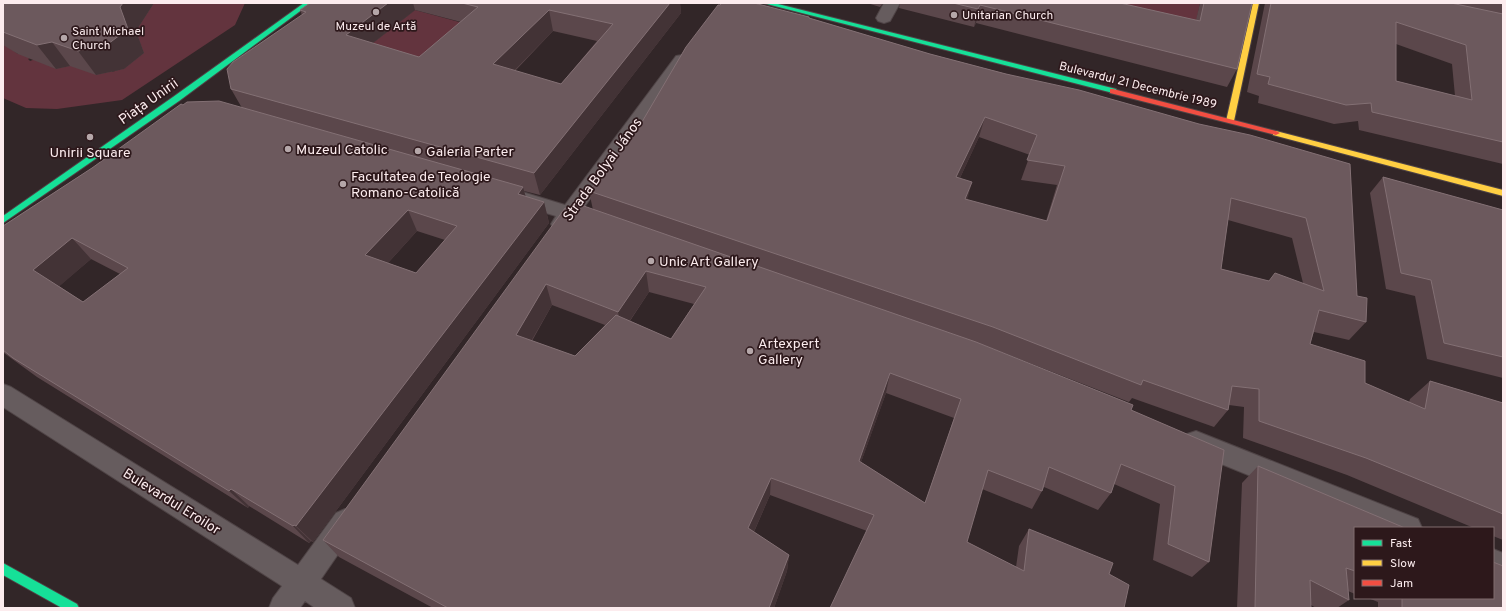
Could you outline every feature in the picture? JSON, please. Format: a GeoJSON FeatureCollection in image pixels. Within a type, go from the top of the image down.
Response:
{"type":"FeatureCollection","features":[{"type":"Feature","properties":{"kind":"main road","name":"Piața Unirii"},"geometry":{"type":"LineString","coordinates":[[3,220],[176,99],[308,3]]}},
{"type":"Feature","properties":{"kind":"main road","name":"Bulevardul 21 Decembrie 1989"},"geometry":{"type":"LineString","coordinates":[[766,3],[1230,121],[1503,193]]}},
{"type":"Feature","properties":{"kind":"main road"},"geometry":{"type":"LineString","coordinates":[[1230,121],[1256,3]]}},
{"type":"Feature","properties":{"kind":"main road"},"geometry":{"type":"LineString","coordinates":[[3,569],[73,608]]}},
{"type":"Feature","properties":{"kind":"street"},"geometry":{"type":"LineString","coordinates":[[884,18],[892,3]]}},
{"type":"Feature","properties":{"kind":"street","name":"Strada Bolyai János"},"geometry":{"type":"LineString","coordinates":[[547,244],[691,48]]}},
{"type":"Feature","properties":{"kind":"street"},"geometry":{"type":"LineString","coordinates":[[176,99],[195,105]]}},
{"type":"Feature","properties":{"kind":"street"},"geometry":{"type":"LineString","coordinates":[[498,192],[570,212],[614,228]]}},
{"type":"Feature","properties":{"kind":"street","name":"Bulevardul Eroilor"},"geometry":{"type":"LineString","coordinates":[[3,394],[341,608]]}},
{"type":"Feature","properties":{"kind":"street"},"geometry":{"type":"LineString","coordinates":[[1175,434],[1407,527]]}},
{"type":"Feature","properties":{"kind":"street"},"geometry":{"type":"LineString","coordinates":[[283,608],[358,504]]}},
{"type":"Feature","properties":{"kind":"shaded area"},"geometry":{"type":"Polygon","coordinates":[[[137,3],[245,3],[235,25],[122,100],[57,109],[26,108],[3,98],[3,43],[18,54],[24,52],[32,57],[28,59],[30,61],[38,58],[69,63],[111,66],[112,72],[118,70],[118,65],[142,49],[141,47],[133,50],[137,3]]]}},
{"type":"Feature","properties":{"kind":"shaded area"},"geometry":{"type":"Polygon","coordinates":[[[1068,3],[1200,3],[1194,32],[1068,3]]]}},
{"type":"Feature","properties":{"kind":"shaded area"},"geometry":{"type":"Polygon","coordinates":[[[415,10],[485,29],[427,79],[355,57],[415,10]]]}},
{"type":"Feature","properties":{"kind":"building","name":"Saint Michael Church"},"geometry":{"type":"Polygon","coordinates":[[[3,3],[123,3],[120,7],[128,29],[108,44],[78,51],[52,42],[37,45],[3,32],[3,3]]]}},
{"type":"Feature","properties":{"kind":"building"},"geometry":{"type":"Polygon","coordinates":[[[310,3],[388,3],[346,35],[419,57],[478,7],[462,3],[670,3],[534,173],[231,89],[227,69],[233,62],[306,12],[300,10],[310,3]],[[549,10],[493,64],[561,84],[613,24],[549,10]]]}},
{"type":"Feature","properties":{"kind":"building"},"geometry":{"type":"Polygon","coordinates":[[[722,3],[754,3],[809,17],[930,54],[1006,74],[1079,90],[1199,124],[1250,135],[1350,164],[1357,296],[1367,298],[1366,322],[1319,310],[1310,344],[1365,361],[1365,383],[1425,409],[1430,381],[1503,403],[1503,514],[1366,458],[1259,421],[1259,389],[1232,386],[1228,410],[1143,380],[1141,385],[993,327],[589,191],[639,127],[686,47],[718,5],[722,3]],[[985,117],[956,177],[972,182],[965,199],[1047,221],[1065,166],[1027,160],[1037,135],[985,117]],[[1231,198],[1221,269],[1269,281],[1275,273],[1324,291],[1306,218],[1231,198]]]}},
{"type":"Feature","properties":{"kind":"building"},"geometry":{"type":"Polygon","coordinates":[[[953,3],[1120,3],[1200,21],[1204,3],[1252,3],[1237,69],[980,5],[978,9],[953,3]]]}},
{"type":"Feature","properties":{"kind":"building"},"geometry":{"type":"Polygon","coordinates":[[[1271,3],[1451,3],[1503,14],[1503,142],[1372,112],[1371,103],[1346,105],[1268,84],[1270,77],[1257,74],[1271,3]],[[1396,22],[1396,81],[1472,100],[1466,45],[1396,22]]]}},
{"type":"Feature","properties":{"kind":"building"},"geometry":{"type":"Polygon","coordinates":[[[219,101],[523,187],[518,194],[544,202],[296,526],[293,526],[231,489],[229,491],[13,358],[3,350],[3,226],[92,168],[181,104],[183,105],[187,102],[219,101]],[[408,210],[365,255],[416,273],[457,226],[408,210]],[[72,238],[33,270],[83,302],[128,268],[72,238]]]}},
{"type":"Feature","properties":{"kind":"building"},"geometry":{"type":"Polygon","coordinates":[[[1383,177],[1503,210],[1503,357],[1444,343],[1431,280],[1401,273],[1383,177]]]}},
{"type":"Feature","properties":{"kind":"building"},"geometry":{"type":"Polygon","coordinates":[[[578,204],[976,342],[1133,405],[1131,410],[1224,450],[1209,562],[1168,544],[1175,486],[1121,464],[1111,493],[1049,467],[1042,491],[988,470],[967,542],[1024,571],[1029,529],[1113,563],[1109,574],[1129,585],[1124,608],[830,608],[874,515],[771,478],[748,528],[789,555],[769,608],[448,608],[323,540],[565,208],[568,209],[571,206],[575,207],[578,204]],[[646,271],[618,312],[546,284],[516,335],[575,356],[616,315],[671,339],[706,287],[646,271]],[[890,373],[859,461],[925,503],[961,399],[890,373]]]}},
{"type":"Feature","properties":{"kind":"building"},"geometry":{"type":"Polygon","coordinates":[[[1258,466],[1403,527],[1354,527],[1354,571],[1346,568],[1349,600],[1310,580],[1311,608],[1255,608],[1258,466]]]}},
{"type":"Feature","properties":{"kind":"building"},"geometry":{"type":"Polygon","coordinates":[[[1494,562],[1503,566],[1503,608],[1402,608],[1402,599],[1494,599],[1494,562]]]}},
{"type":"Feature","properties":{"kind":"traffic: fast"},"geometry":{"type":"LineString","coordinates":[[3,220],[176,99],[308,3]]}},
{"type":"Feature","properties":{"kind":"traffic: fast"},"geometry":{"type":"LineString","coordinates":[[766,3],[1113,91]]}},
{"type":"Feature","properties":{"kind":"traffic: fast"},"geometry":{"type":"LineString","coordinates":[[3,569],[73,608]]}},
{"type":"Feature","properties":{"kind":"traffic: slow"},"geometry":{"type":"LineString","coordinates":[[1230,121],[1256,3]]}},
{"type":"Feature","properties":{"kind":"traffic: slow"},"geometry":{"type":"LineString","coordinates":[[1276,133],[1503,193]]}},
{"type":"Feature","properties":{"kind":"traffic: jam"},"geometry":{"type":"LineString","coordinates":[[1113,91],[1276,133]]}},
{"type":"Feature","properties":{"kind":"place","name":"Muzeul de Artă"},"geometry":{"type":"Point","coordinates":[376,12]}},
{"type":"Feature","properties":{"kind":"place","name":"Unitarian Church"},"geometry":{"type":"Point","coordinates":[954,15]}},
{"type":"Feature","properties":{"kind":"place","name":"Saint Michael Church"},"geometry":{"type":"Point","coordinates":[64,38]}},
{"type":"Feature","properties":{"kind":"place","name":"Unirii Square"},"geometry":{"type":"Point","coordinates":[90,137]}},
{"type":"Feature","properties":{"kind":"place","name":"Muzeul Catolic"},"geometry":{"type":"Point","coordinates":[288,149]}},
{"type":"Feature","properties":{"kind":"place","name":"Galeria Parter"},"geometry":{"type":"Point","coordinates":[418,151]}},
{"type":"Feature","properties":{"kind":"place","name":"Facultatea de Teologie Romano-Catolică"},"geometry":{"type":"Point","coordinates":[343,184]}},
{"type":"Feature","properties":{"kind":"place","name":"Unic Art Gallery"},"geometry":{"type":"Point","coordinates":[651,261]}},
{"type":"Feature","properties":{"kind":"place","name":"Artexpert Gallery"},"geometry":{"type":"Point","coordinates":[750,351]}}]}
